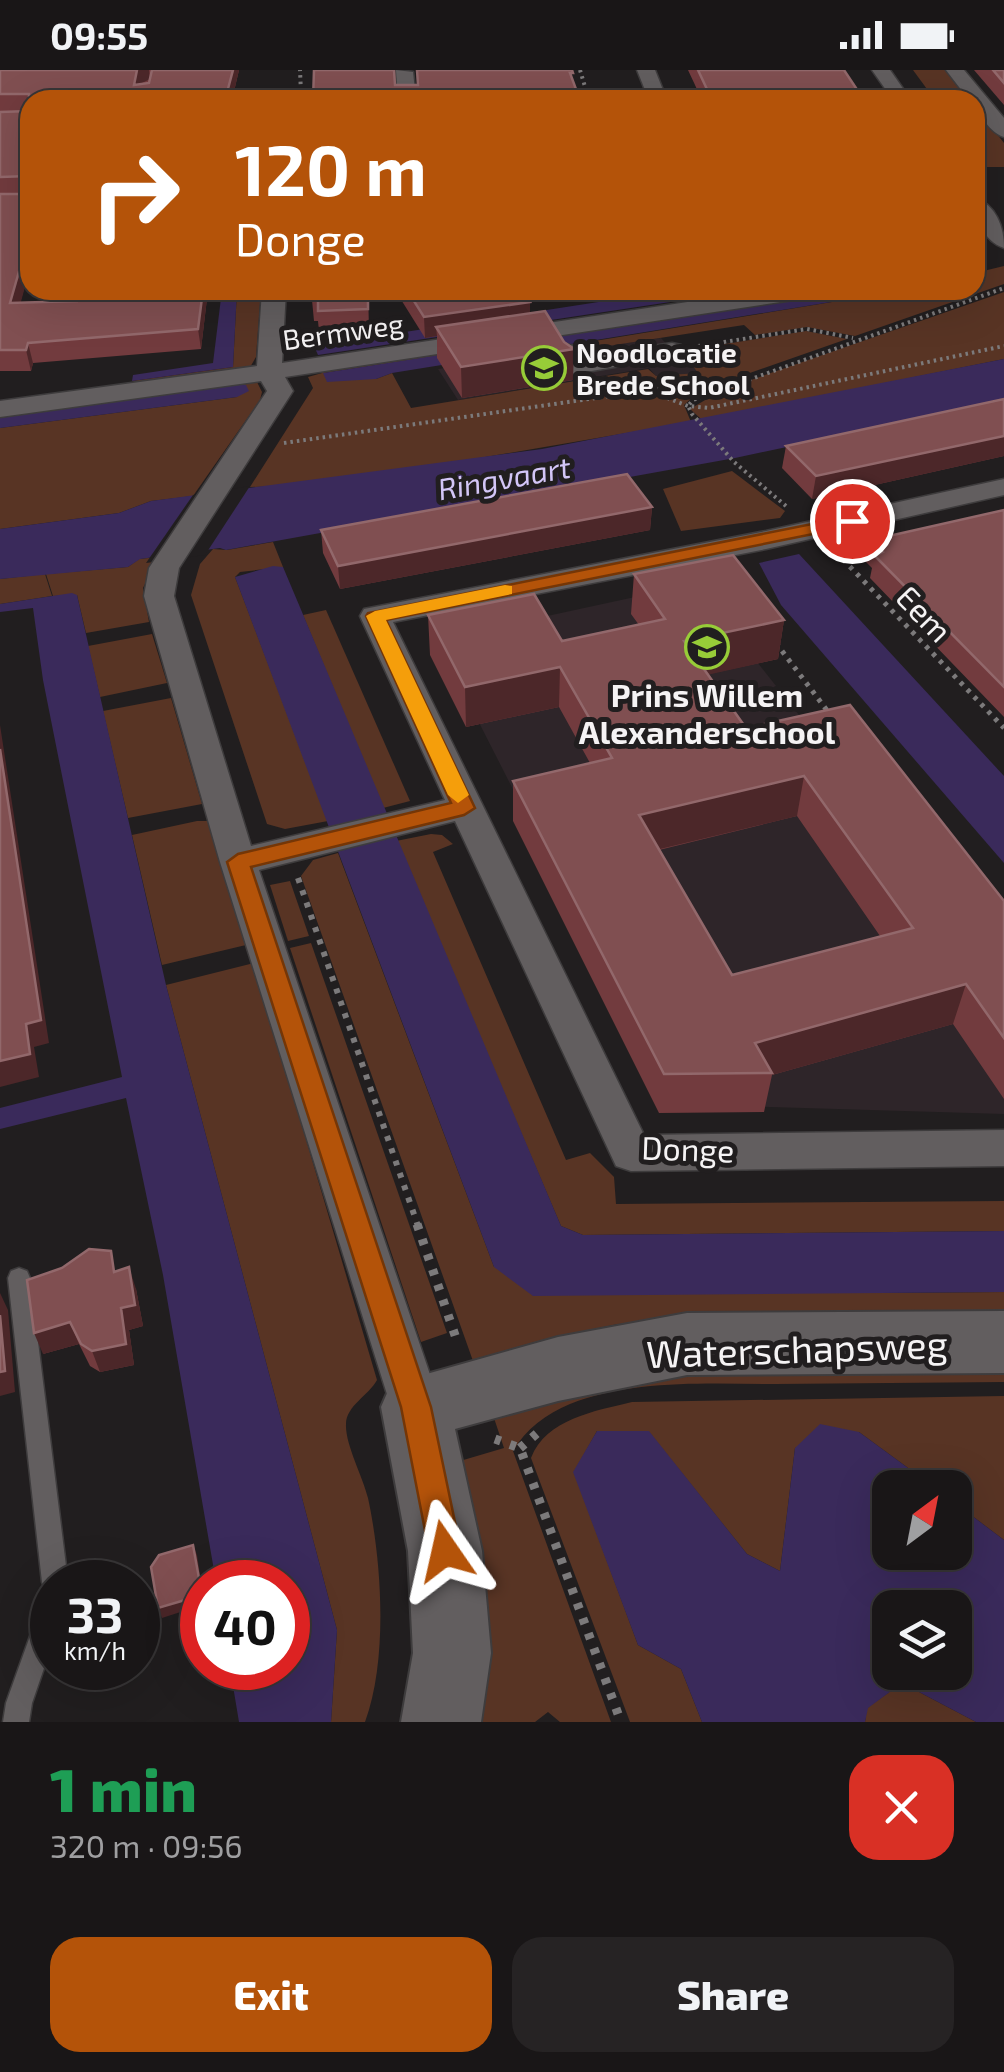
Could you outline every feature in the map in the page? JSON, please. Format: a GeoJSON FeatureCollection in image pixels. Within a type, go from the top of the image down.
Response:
{"type":"FeatureCollection","features":[{"type":"Feature","properties":{"kind":"street"},"geometry":{"type":"LineString","coordinates":[[955,70],[971,90]]}},
{"type":"Feature","properties":{"kind":"street"},"geometry":{"type":"LineString","coordinates":[[985,107],[1004,131]]}},
{"type":"Feature","properties":{"kind":"street"},"geometry":{"type":"LineString","coordinates":[[985,223],[999,249]]}},
{"type":"Feature","properties":{"kind":"street"},"geometry":{"type":"LineString","coordinates":[[273,300],[269,372],[280,391],[164,568],[159,596],[238,862],[446,1399],[445,1551],[452,1654],[441,1722]]}},
{"type":"Feature","properties":{"kind":"street","name":"Bermweg"},"geometry":{"type":"LineString","coordinates":[[0,409],[269,372],[557,341],[763,300]]}},
{"type":"Feature","properties":{"kind":"street"},"geometry":{"type":"LineString","coordinates":[[557,341],[575,366],[672,350]]}},
{"type":"Feature","properties":{"kind":"street"},"geometry":{"type":"LineString","coordinates":[[814,530],[1004,487]]}},
{"type":"Feature","properties":{"kind":"street","name":"Donge"},"geometry":{"type":"LineString","coordinates":[[814,530],[375,616],[631,1152],[1004,1148]]}},
{"type":"Feature","properties":{"kind":"street"},"geometry":{"type":"LineString","coordinates":[[238,862],[464,808]]}},
{"type":"Feature","properties":{"kind":"street","name":"Waterschapsweg"},"geometry":{"type":"LineString","coordinates":[[446,1399],[558,1368],[688,1344],[1004,1342]]}},
{"type":"Feature","properties":{"kind":"lane"},"geometry":{"type":"LineString","coordinates":[[20,1278],[52,1560]]}},
{"type":"Feature","properties":{"kind":"lane"},"geometry":{"type":"LineString","coordinates":[[16,1722],[30,1672]]}},
{"type":"Feature","properties":{"kind":"path"},"geometry":{"type":"LineString","coordinates":[[688,406],[705,393],[969,300]]}},
{"type":"Feature","properties":{"kind":"path"},"geometry":{"type":"LineString","coordinates":[[672,350],[807,329],[857,339]]}},
{"type":"Feature","properties":{"kind":"path"},"geometry":{"type":"LineString","coordinates":[[647,390],[688,406],[709,408],[1004,346]]}},
{"type":"Feature","properties":{"kind":"path"},"geometry":{"type":"LineString","coordinates":[[272,442],[295,444],[686,385]]}},
{"type":"Feature","properties":{"kind":"path"},"geometry":{"type":"LineString","coordinates":[[688,406],[734,462]]}},
{"type":"Feature","properties":{"kind":"path","name":"Eem"},"geometry":{"type":"LineString","coordinates":[[814,530],[1004,728]]}},
{"type":"Feature","properties":{"kind":"path"},"geometry":{"type":"LineString","coordinates":[[764,628],[836,721]]}},
{"type":"Feature","properties":{"kind":"path"},"geometry":{"type":"LineString","coordinates":[[303,845],[446,1399],[493,1438],[520,1448],[622,1722]]}},
{"type":"Feature","properties":{"kind":"shaded area"},"geometry":{"type":"Polygon","coordinates":[[[913,70],[947,70],[963,90],[928,90],[913,70]]]}},
{"type":"Feature","properties":{"kind":"shaded area"},"geometry":{"type":"Polygon","coordinates":[[[985,119],[1004,143],[1004,167],[985,167],[985,119]]]}},
{"type":"Feature","properties":{"kind":"shaded area"},"geometry":{"type":"Polygon","coordinates":[[[1004,266],[1004,284],[985,291],[985,271],[1004,266]]]}},
{"type":"Feature","properties":{"kind":"shaded area"},"geometry":{"type":"Polygon","coordinates":[[[1004,292],[1004,359],[711,418],[700,418],[690,409],[722,390],[1004,292]]]}},
{"type":"Feature","properties":{"kind":"shaded area"},"geometry":{"type":"Polygon","coordinates":[[[236,300],[260,300],[256,357],[249,369],[145,384],[132,381],[233,367],[236,300]]]}},
{"type":"Feature","properties":{"kind":"shaded area"},"geometry":{"type":"Polygon","coordinates":[[[844,300],[958,300],[855,336],[807,327],[755,335],[744,325],[569,352],[564,346],[844,300]]]}},
{"type":"Feature","properties":{"kind":"shaded area"},"geometry":{"type":"Polygon","coordinates":[[[806,331],[847,339],[701,390],[684,405],[691,422],[462,461],[285,486],[250,487],[313,388],[308,377],[322,373],[320,369],[551,339],[323,373],[376,379],[392,373],[411,408],[648,369],[656,376],[698,373],[682,351],[806,331]]]}},
{"type":"Feature","properties":{"kind":"shaded area","name":"Noodlocatie Brede School"},"geometry":{"type":"Polygon","coordinates":[[[661,338],[672,350],[681,351],[701,373],[659,380],[649,368],[458,400],[438,369],[661,338]]]}},
{"type":"Feature","properties":{"kind":"shaded area"},"geometry":{"type":"Polygon","coordinates":[[[247,380],[257,382],[262,392],[260,400],[193,496],[151,501],[119,513],[0,529],[0,428],[237,397],[241,384],[0,418],[0,413],[247,380]]]}},
{"type":"Feature","properties":{"kind":"shaded area"},"geometry":{"type":"Polygon","coordinates":[[[732,471],[785,511],[780,518],[681,531],[663,489],[732,471]]]}},
{"type":"Feature","properties":{"kind":"shaded area"},"geometry":{"type":"Polygon","coordinates":[[[273,542],[283,567],[240,572],[235,577],[328,821],[285,829],[267,824],[191,595],[200,564],[213,549],[273,542]]]}},
{"type":"Feature","properties":{"kind":"shaded area"},"geometry":{"type":"Polygon","coordinates":[[[158,557],[143,588],[149,622],[86,633],[77,595],[53,596],[46,574],[128,567],[139,559],[158,557]]]}},
{"type":"Feature","properties":{"kind":"shaded area"},"geometry":{"type":"Polygon","coordinates":[[[45,574],[52,596],[0,604],[0,579],[45,574]]]}},
{"type":"Feature","properties":{"kind":"shaded area"},"geometry":{"type":"Polygon","coordinates":[[[695,584],[1004,973],[1004,1114],[673,1104],[437,640],[695,584]]]}},
{"type":"Feature","properties":{"kind":"shaded area"},"geometry":{"type":"Polygon","coordinates":[[[326,610],[410,801],[383,808],[303,615],[326,610]]]}},
{"type":"Feature","properties":{"kind":"shaded area"},"geometry":{"type":"Polygon","coordinates":[[[152,634],[167,683],[100,697],[88,646],[152,634]]]}},
{"type":"Feature","properties":{"kind":"shaded area"},"geometry":{"type":"Polygon","coordinates":[[[171,698],[202,804],[128,818],[103,711],[171,698]]]}},
{"type":"Feature","properties":{"kind":"shaded area"},"geometry":{"type":"Polygon","coordinates":[[[208,821],[246,945],[162,965],[132,835],[208,821]]]}},
{"type":"Feature","properties":{"kind":"shaded area"},"geometry":{"type":"Polygon","coordinates":[[[442,835],[453,844],[433,852],[566,1160],[590,1153],[614,1177],[616,1204],[1004,1201],[1004,1231],[583,1235],[561,1226],[396,841],[442,835]]]}},
{"type":"Feature","properties":{"kind":"shaded area"},"geometry":{"type":"Polygon","coordinates":[[[338,853],[494,1267],[886,1293],[1004,1292],[1004,1320],[618,1324],[473,1361],[301,876],[313,860],[338,853]]]}},
{"type":"Feature","properties":{"kind":"shaded area"},"geometry":{"type":"Polygon","coordinates":[[[290,881],[309,936],[288,941],[270,885],[290,881]]]}},
{"type":"Feature","properties":{"kind":"shaded area"},"geometry":{"type":"Polygon","coordinates":[[[311,943],[447,1333],[421,1342],[290,948],[311,943]]]}},
{"type":"Feature","properties":{"kind":"shaded area"},"geometry":{"type":"Polygon","coordinates":[[[254,963],[377,1380],[350,1412],[346,1424],[368,1498],[379,1581],[380,1641],[365,1722],[331,1722],[337,1630],[166,985],[254,963]]]}},
{"type":"Feature","properties":{"kind":"shaded area"},"geometry":{"type":"Polygon","coordinates":[[[1004,1364],[1004,1382],[698,1384],[619,1390],[570,1404],[545,1417],[513,1451],[611,1722],[560,1722],[548,1712],[535,1722],[479,1722],[483,1590],[460,1461],[504,1448],[490,1406],[616,1373],[1004,1364]]]}},
{"type":"Feature","properties":{"kind":"shaded area"},"geometry":{"type":"Polygon","coordinates":[[[1004,1396],[1004,1540],[972,1516],[972,1470],[911,1470],[859,1432],[795,1448],[780,1571],[747,1554],[649,1432],[597,1431],[574,1472],[638,1645],[681,1669],[702,1722],[630,1722],[531,1458],[538,1445],[560,1426],[632,1402],[1004,1396]]]}},
{"type":"Feature","properties":{"kind":"shaded area"},"geometry":{"type":"Polygon","coordinates":[[[892,1690],[915,1690],[976,1722],[865,1722],[867,1708],[892,1690]]]}},
{"type":"Feature","properties":{"kind":"water"},"geometry":{"type":"Polygon","coordinates":[[[221,300],[236,300],[233,367],[132,381],[133,375],[213,363],[221,300]]]}},
{"type":"Feature","properties":{"kind":"water"},"geometry":{"type":"Polygon","coordinates":[[[611,300],[684,300],[318,355],[314,346],[611,300]]]}},
{"type":"Feature","properties":{"kind":"water"},"geometry":{"type":"Polygon","coordinates":[[[794,300],[843,300],[392,373],[376,379],[327,382],[323,373],[794,300]]]}},
{"type":"Feature","properties":{"kind":"water","name":"Ringvaart"},"geometry":{"type":"Polygon","coordinates":[[[1004,359],[1004,401],[735,458],[226,550],[140,559],[128,567],[0,579],[0,529],[119,513],[151,501],[542,449],[1004,359]]]}},
{"type":"Feature","properties":{"kind":"water"},"geometry":{"type":"Polygon","coordinates":[[[241,384],[249,391],[237,397],[0,428],[0,418],[241,384]]]}},
{"type":"Feature","properties":{"kind":"water"},"geometry":{"type":"Polygon","coordinates":[[[799,554],[1004,776],[1004,863],[781,605],[759,563],[799,554]]]}},
{"type":"Feature","properties":{"kind":"water"},"geometry":{"type":"Polygon","coordinates":[[[273,566],[283,567],[561,1226],[583,1235],[1004,1231],[1004,1292],[533,1296],[494,1267],[235,577],[273,566]]]}},
{"type":"Feature","properties":{"kind":"water"},"geometry":{"type":"Polygon","coordinates":[[[77,595],[166,985],[337,1630],[331,1722],[239,1722],[234,1690],[310,1690],[310,1560],[212,1560],[163,1275],[126,1098],[0,1129],[0,1108],[122,1077],[43,680],[33,608],[0,612],[0,604],[77,595]]]}},
{"type":"Feature","properties":{"kind":"water"},"geometry":{"type":"Polygon","coordinates":[[[820,1424],[859,1432],[911,1470],[872,1470],[872,1570],[972,1570],[972,1516],[1004,1540],[1004,1722],[976,1722],[915,1690],[972,1690],[972,1590],[872,1590],[872,1690],[892,1690],[868,1708],[865,1722],[702,1722],[681,1669],[638,1645],[573,1472],[597,1431],[649,1431],[747,1554],[780,1571],[795,1448],[820,1424]]]}},
{"type":"Feature","properties":{"kind":"pier"},"geometry":{"type":"Polygon","coordinates":[[[250,486],[205,555],[146,563],[193,495],[250,486]]]}},
{"type":"Feature","properties":{"kind":"building"},"geometry":{"type":"Polygon","coordinates":[[[0,70],[137,70],[134,85],[149,83],[152,70],[233,70],[228,90],[20,90],[20,94],[0,94],[0,70]]]}},
{"type":"Feature","properties":{"kind":"building"},"geometry":{"type":"Polygon","coordinates":[[[314,70],[394,70],[395,85],[418,85],[417,70],[572,70],[576,90],[313,90],[314,70]]]}},
{"type":"Feature","properties":{"kind":"building"},"geometry":{"type":"Polygon","coordinates":[[[698,70],[844,70],[857,90],[707,90],[698,70]]]}},
{"type":"Feature","properties":{"kind":"building"},"geometry":{"type":"Polygon","coordinates":[[[993,70],[1004,70],[1004,83],[993,70]]]}},
{"type":"Feature","properties":{"kind":"building"},"geometry":{"type":"Polygon","coordinates":[[[20,111],[20,176],[0,177],[0,112],[20,111]]]}},
{"type":"Feature","properties":{"kind":"building"},"geometry":{"type":"Polygon","coordinates":[[[0,194],[20,194],[20,268],[10,303],[202,300],[198,329],[28,343],[26,350],[0,350],[0,194]]]}},
{"type":"Feature","properties":{"kind":"building"},"geometry":{"type":"Polygon","coordinates":[[[318,300],[368,300],[368,309],[318,311],[318,300]]]}},
{"type":"Feature","properties":{"kind":"building"},"geometry":{"type":"Polygon","coordinates":[[[413,300],[530,302],[424,317],[413,300]]]}},
{"type":"Feature","properties":{"kind":"building"},"geometry":{"type":"Polygon","coordinates":[[[545,311],[564,342],[574,349],[461,367],[436,327],[545,311]]]}},
{"type":"Feature","properties":{"kind":"building"},"geometry":{"type":"Polygon","coordinates":[[[1004,399],[1004,436],[816,476],[786,446],[1004,399]]]}},
{"type":"Feature","properties":{"kind":"building"},"geometry":{"type":"Polygon","coordinates":[[[627,474],[652,507],[338,566],[321,530],[627,474]]]}},
{"type":"Feature","properties":{"kind":"building"},"geometry":{"type":"Polygon","coordinates":[[[1004,510],[1004,687],[875,556],[883,552],[871,540],[1004,510]]]}},
{"type":"Feature","properties":{"kind":"building"},"geometry":{"type":"Polygon","coordinates":[[[733,555],[784,620],[684,641],[746,728],[850,705],[1004,901],[1004,1038],[966,984],[755,1043],[772,1073],[664,1074],[513,781],[612,758],[560,667],[465,687],[428,615],[534,594],[562,641],[665,619],[634,574],[733,555]],[[804,776],[639,815],[732,975],[913,928],[804,776]]]}},
{"type":"Feature","properties":{"kind":"building"},"geometry":{"type":"Polygon","coordinates":[[[0,749],[41,1020],[26,1024],[30,1054],[0,1061],[0,749]]]}},
{"type":"Feature","properties":{"kind":"building"},"geometry":{"type":"Polygon","coordinates":[[[89,1249],[111,1251],[114,1272],[129,1267],[135,1305],[121,1308],[126,1344],[92,1351],[81,1344],[70,1322],[34,1333],[27,1280],[62,1268],[89,1249]]]}},
{"type":"Feature","properties":{"kind":"building"},"geometry":{"type":"Polygon","coordinates":[[[0,1315],[5,1371],[0,1372],[0,1315]]]}},
{"type":"Feature","properties":{"kind":"building"},"geometry":{"type":"Polygon","coordinates":[[[193,1545],[196,1560],[180,1560],[180,1602],[160,1607],[160,1560],[156,1560],[159,1555],[193,1545]]]}},
{"type":"Feature","properties":{"kind":"slow traffic"},"geometry":{"type":"LineString","coordinates":[[458,795],[375,616],[505,590]]}},
{"type":"Feature","properties":{"kind":"place","name":"Noodlocatie Brede School"},"geometry":{"type":"Point","coordinates":[544,368]}},
{"type":"Feature","properties":{"kind":"place","name":"Prins Willem Alexanderschool"},"geometry":{"type":"Point","coordinates":[707,647]}},
{"type":"Feature","properties":{"kind":"route"},"geometry":{"type":"LineString","coordinates":[[445,1551],[416,1407],[238,862],[464,808],[375,616],[852,521]]}}]}
